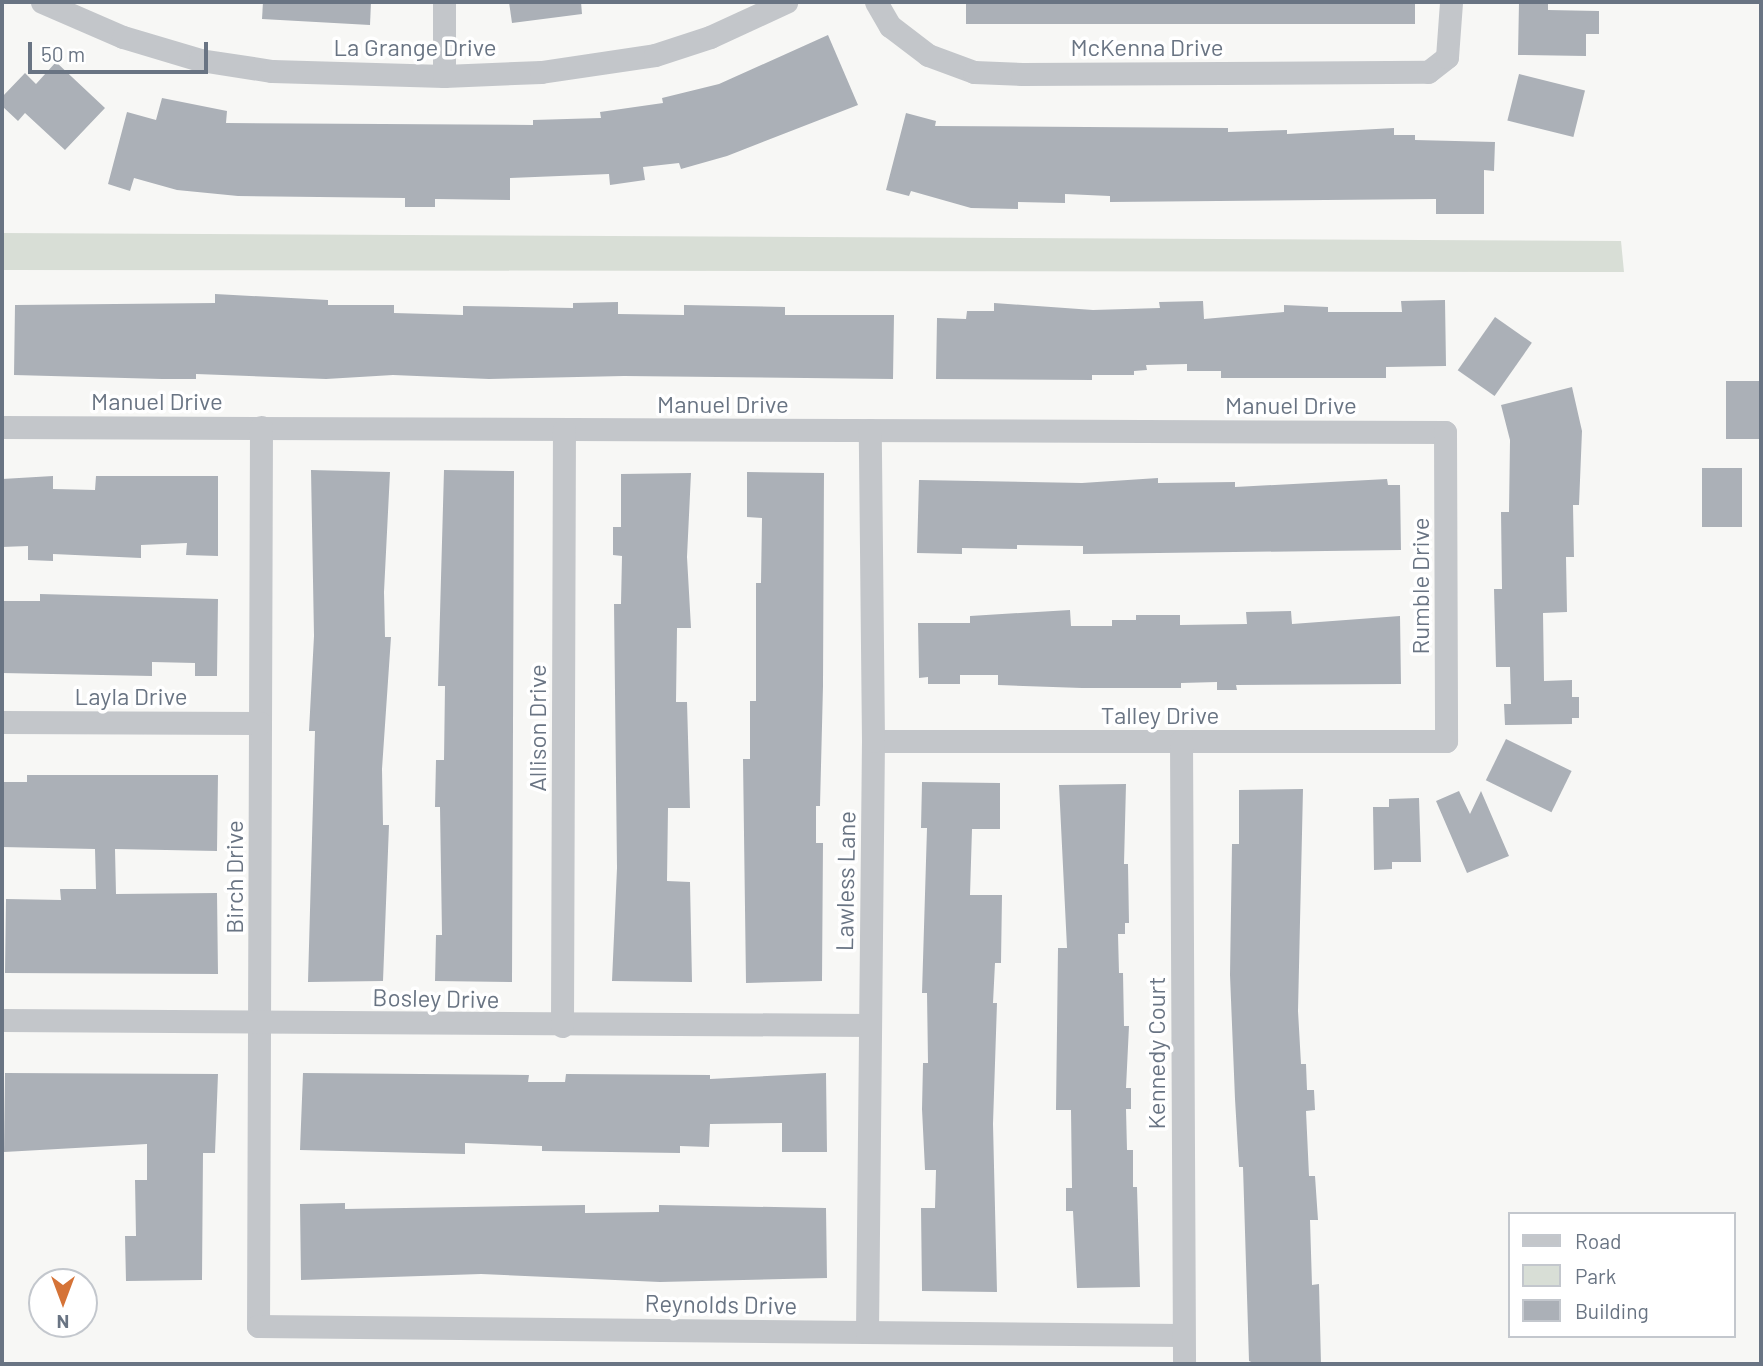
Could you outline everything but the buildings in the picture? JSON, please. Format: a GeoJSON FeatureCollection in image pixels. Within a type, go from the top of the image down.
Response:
{"type":"FeatureCollection","features":[{"type":"Feature","properties":{"kind":"street","name":"La Grange Drive"},"geometry":{"type":"LineString","coordinates":[[42,2],[123,37],[200,60],[272,71],[444,76],[575,69],[654,55],[710,37],[786,2]]}},
{"type":"Feature","properties":{"kind":"street"},"geometry":{"type":"LineString","coordinates":[[444,2],[444,76]]}},
{"type":"Feature","properties":{"kind":"street","name":"McKenna Drive"},"geometry":{"type":"LineString","coordinates":[[876,2],[890,26],[928,55],[974,72],[1419,73],[1442,64],[1449,49],[1451,2]]}},
{"type":"Feature","properties":{"kind":"street","name":"Manuel Drive"},"geometry":{"type":"LineString","coordinates":[[2,428],[1445,432]]}},
{"type":"Feature","properties":{"kind":"street","name":"Birch Drive"},"geometry":{"type":"LineString","coordinates":[[258,1326],[261,428]]}},
{"type":"Feature","properties":{"kind":"street","name":"Allison Drive"},"geometry":{"type":"LineString","coordinates":[[562,1026],[564,430]]}},
{"type":"Feature","properties":{"kind":"street","name":"Lawless Lane"},"geometry":{"type":"LineString","coordinates":[[867,1332],[873,741],[870,430]]}},
{"type":"Feature","properties":{"kind":"street","name":"Rumble Drive"},"geometry":{"type":"LineString","coordinates":[[1445,432],[1446,741]]}},
{"type":"Feature","properties":{"kind":"street","name":"Layla Drive"},"geometry":{"type":"LineString","coordinates":[[2,722],[260,723]]}},
{"type":"Feature","properties":{"kind":"street","name":"Talley Drive"},"geometry":{"type":"LineString","coordinates":[[873,741],[1446,741]]}},
{"type":"Feature","properties":{"kind":"street","name":"Kennedy Court"},"geometry":{"type":"LineString","coordinates":[[1181,741],[1184,1364]]}},
{"type":"Feature","properties":{"kind":"street","name":"Bosley Drive"},"geometry":{"type":"LineString","coordinates":[[2,1020],[562,1026],[870,1026]]}},
{"type":"Feature","properties":{"kind":"street","name":"Reynolds Drive"},"geometry":{"type":"LineString","coordinates":[[258,1326],[1183,1335]]}},
{"type":"Feature","properties":{"kind":"green space"},"geometry":{"type":"Polygon","coordinates":[[[2,233],[1621,241],[1624,272],[2,270],[2,233]]]}}]}
